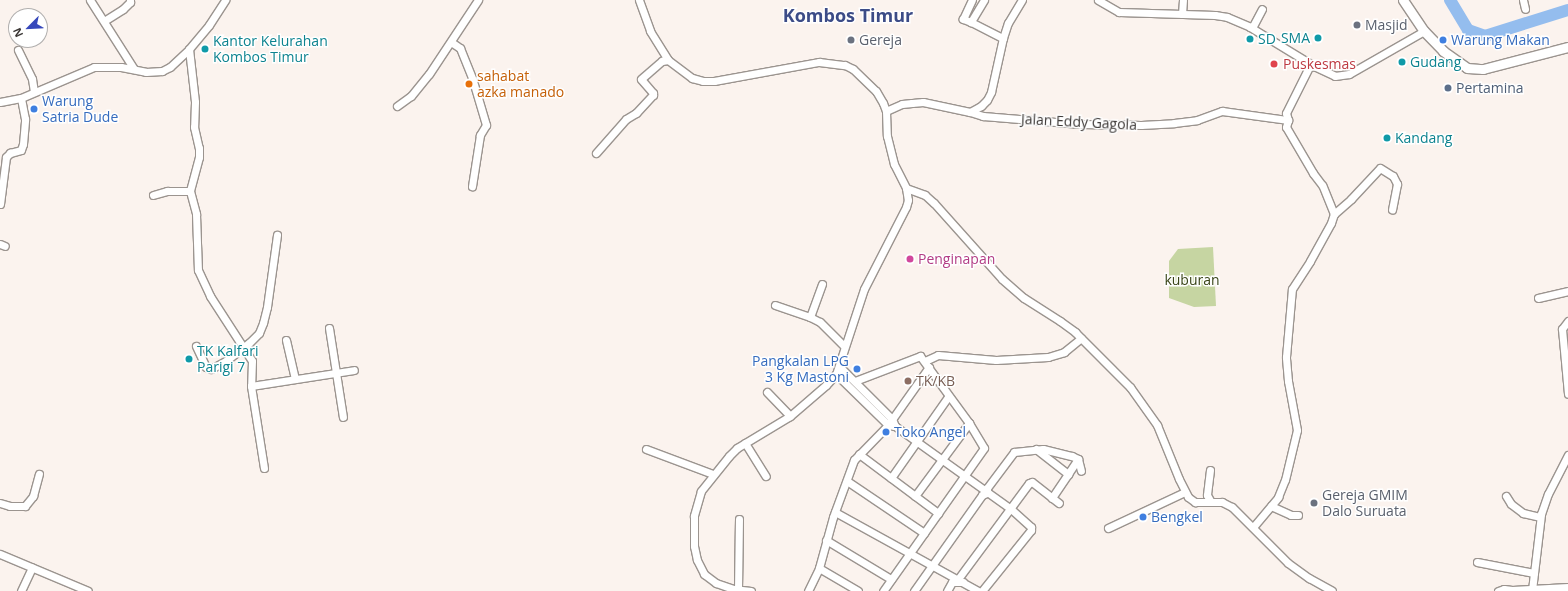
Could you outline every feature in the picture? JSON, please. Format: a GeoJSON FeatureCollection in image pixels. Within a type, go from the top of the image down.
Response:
{"type":"FeatureCollection","features":[{"type":"Feature","properties":{"kind":"main road"},"geometry":{"type":"LineString","coordinates":[[1403,0],[1424,31],[1448,56],[1472,69],[1483,70],[1568,47]]}},
{"type":"Feature","properties":{"kind":"street"},"geometry":{"type":"LineString","coordinates":[[90,0],[134,69]]}},
{"type":"Feature","properties":{"kind":"street"},"geometry":{"type":"LineString","coordinates":[[104,21],[123,9],[130,2],[130,0]]}},
{"type":"Feature","properties":{"kind":"street"},"geometry":{"type":"LineString","coordinates":[[0,102],[22,98],[94,67],[134,69],[146,72],[162,71],[170,67],[188,49],[209,25],[225,0]]}},
{"type":"Feature","properties":{"kind":"street"},"geometry":{"type":"LineString","coordinates":[[397,106],[418,89],[478,0]]}},
{"type":"Feature","properties":{"kind":"street"},"geometry":{"type":"LineString","coordinates":[[639,0],[650,31],[668,60],[692,78],[703,81],[714,81],[819,62],[845,65],[853,69],[871,86],[886,111],[890,149],[894,164],[906,188],[908,200],[906,207],[864,289],[844,346],[840,367],[836,374],[826,385],[790,416],[745,443],[729,456],[713,474],[701,491],[694,516],[694,546],[697,560],[704,574],[716,583],[738,590],[751,591]]}},
{"type":"Feature","properties":{"kind":"street"},"geometry":{"type":"LineString","coordinates":[[972,0],[963,19],[1003,38]]}},
{"type":"Feature","properties":{"kind":"street"},"geometry":{"type":"LineString","coordinates":[[971,22],[984,0]]}},
{"type":"Feature","properties":{"kind":"street"},"geometry":{"type":"LineString","coordinates":[[970,112],[981,106],[987,100],[991,92],[1003,38],[1008,23],[1022,0]]}},
{"type":"Feature","properties":{"kind":"street"},"geometry":{"type":"LineString","coordinates":[[1098,0],[1119,12],[1220,16],[1250,27],[1314,66],[1335,76],[1343,76],[1424,31]]}},
{"type":"Feature","properties":{"kind":"street"},"geometry":{"type":"LineString","coordinates":[[1182,14],[1183,0]]}},
{"type":"Feature","properties":{"kind":"street"},"geometry":{"type":"LineString","coordinates":[[1523,0],[1525,9]]}},
{"type":"Feature","properties":{"kind":"street"},"geometry":{"type":"LineString","coordinates":[[1250,27],[1253,26],[1262,9]]}},
{"type":"Feature","properties":{"kind":"street"},"geometry":{"type":"LineString","coordinates":[[451,42],[460,48],[474,81],[486,125],[480,135],[472,186]]}},
{"type":"Feature","properties":{"kind":"street"},"geometry":{"type":"LineString","coordinates":[[188,49],[195,102],[194,127],[199,148],[199,157],[190,191],[196,214],[198,270],[210,296],[252,361],[251,386],[264,468]]}},
{"type":"Feature","properties":{"kind":"street"},"geometry":{"type":"LineString","coordinates":[[18,50],[31,77],[34,92]]}},
{"type":"Feature","properties":{"kind":"street"},"geometry":{"type":"LineString","coordinates":[[596,153],[626,119],[636,113],[653,96],[653,93],[642,81],[642,78],[662,61],[668,60]]}},
{"type":"Feature","properties":{"kind":"street"},"geometry":{"type":"LineString","coordinates":[[1314,66],[1309,67],[1292,99],[1286,113],[1288,120],[1286,127],[1312,173],[1322,185],[1334,214]]}},
{"type":"Feature","properties":{"kind":"street"},"geometry":{"type":"LineString","coordinates":[[0,204],[6,157],[10,153],[21,150],[23,144],[25,119],[22,98]]}},
{"type":"Feature","properties":{"kind":"street","name":"Jalan Eddy Gagola"},"geometry":{"type":"LineString","coordinates":[[886,111],[902,104],[923,102],[984,116],[1080,124],[1141,125],[1189,121],[1197,120],[1222,111],[1288,120]]}},
{"type":"Feature","properties":{"kind":"street"},"geometry":{"type":"LineString","coordinates":[[1254,526],[1278,497],[1285,480],[1297,430],[1288,381],[1286,358],[1292,289],[1310,261],[1331,223],[1334,214],[1351,199],[1380,168],[1386,170],[1393,176],[1397,184],[1392,210]]}},
{"type":"Feature","properties":{"kind":"street"},"geometry":{"type":"LineString","coordinates":[[906,188],[925,195],[934,202],[1011,287],[1024,298],[1060,320],[1081,338],[1130,387],[1157,425],[1185,492],[1196,502],[1222,502],[1232,506],[1254,526],[1288,563],[1309,578],[1332,591]]}},
{"type":"Feature","properties":{"kind":"street"},"geometry":{"type":"LineString","coordinates":[[153,195],[167,191],[190,191]]}},
{"type":"Feature","properties":{"kind":"street"},"geometry":{"type":"LineString","coordinates":[[196,346],[206,367],[211,369],[227,360],[259,333],[263,323],[277,236]]}},
{"type":"Feature","properties":{"kind":"street"},"geometry":{"type":"LineString","coordinates":[[810,317],[822,284]]}},
{"type":"Feature","properties":{"kind":"street"},"geometry":{"type":"LineString","coordinates":[[1538,298],[1568,291]]}},
{"type":"Feature","properties":{"kind":"street"},"geometry":{"type":"LineString","coordinates":[[775,305],[820,322],[844,346]]}},
{"type":"Feature","properties":{"kind":"street"},"geometry":{"type":"LineString","coordinates":[[1568,321],[1562,329],[1568,394]]}},
{"type":"Feature","properties":{"kind":"street"},"geometry":{"type":"LineString","coordinates":[[329,328],[343,417]]}},
{"type":"Feature","properties":{"kind":"street"},"geometry":{"type":"LineString","coordinates":[[808,591],[819,568],[835,512],[854,460],[891,423],[927,364],[938,355],[996,360],[1048,357],[1064,352],[1081,338]]}},
{"type":"Feature","properties":{"kind":"street"},"geometry":{"type":"LineString","coordinates":[[286,340],[295,379]]}},
{"type":"Feature","properties":{"kind":"street"},"geometry":{"type":"LineString","coordinates":[[854,381],[920,356],[927,364],[948,397],[969,423],[984,448],[883,591]]}},
{"type":"Feature","properties":{"kind":"street"},"geometry":{"type":"LineString","coordinates":[[840,367],[869,395],[891,423]]}},
{"type":"Feature","properties":{"kind":"street"},"geometry":{"type":"LineString","coordinates":[[251,386],[354,370]]}},
{"type":"Feature","properties":{"kind":"street"},"geometry":{"type":"LineString","coordinates":[[836,374],[864,402],[916,443],[1011,509],[1030,525],[1031,530],[982,591]]}},
{"type":"Feature","properties":{"kind":"street"},"geometry":{"type":"LineString","coordinates":[[767,392],[790,416]]}},
{"type":"Feature","properties":{"kind":"street"},"geometry":{"type":"LineString","coordinates":[[864,402],[869,395]]}},
{"type":"Feature","properties":{"kind":"street"},"geometry":{"type":"LineString","coordinates":[[891,478],[948,397]]}},
{"type":"Feature","properties":{"kind":"street"},"geometry":{"type":"LineString","coordinates":[[915,496],[940,460],[969,423]]}},
{"type":"Feature","properties":{"kind":"street"},"geometry":{"type":"LineString","coordinates":[[745,443],[766,476]]}},
{"type":"Feature","properties":{"kind":"street"},"geometry":{"type":"LineString","coordinates":[[646,449],[713,474]]}},
{"type":"Feature","properties":{"kind":"street"},"geometry":{"type":"LineString","coordinates":[[987,493],[987,488],[1012,453],[1036,449],[1052,450],[1078,459]]}},
{"type":"Feature","properties":{"kind":"street"},"geometry":{"type":"LineString","coordinates":[[1036,449],[1068,474]]}},
{"type":"Feature","properties":{"kind":"street"},"geometry":{"type":"LineString","coordinates":[[859,454],[938,513]]}},
{"type":"Feature","properties":{"kind":"street"},"geometry":{"type":"LineString","coordinates":[[1532,590],[1540,517],[1548,494],[1568,455]]}},
{"type":"Feature","properties":{"kind":"street"},"geometry":{"type":"LineString","coordinates":[[1078,459],[1081,471]]}},
{"type":"Feature","properties":{"kind":"street"},"geometry":{"type":"LineString","coordinates":[[1052,498],[1078,459]]}},
{"type":"Feature","properties":{"kind":"street"},"geometry":{"type":"LineString","coordinates":[[1210,470],[1207,494],[1211,502]]}},
{"type":"Feature","properties":{"kind":"street"},"geometry":{"type":"LineString","coordinates":[[0,503],[10,506],[25,506],[34,496],[39,474]]}},
{"type":"Feature","properties":{"kind":"street"},"geometry":{"type":"LineString","coordinates":[[847,481],[924,533]]}},
{"type":"Feature","properties":{"kind":"street"},"geometry":{"type":"LineString","coordinates":[[947,591],[952,582],[961,580],[1030,482],[1059,503]]}},
{"type":"Feature","properties":{"kind":"street"},"geometry":{"type":"LineString","coordinates":[[1108,528],[1185,492]]}},
{"type":"Feature","properties":{"kind":"street"},"geometry":{"type":"LineString","coordinates":[[914,591],[933,565],[934,560],[982,494],[987,493]]}},
{"type":"Feature","properties":{"kind":"street"},"geometry":{"type":"LineString","coordinates":[[1506,496],[1511,504],[1523,514],[1540,517]]}},
{"type":"Feature","properties":{"kind":"street"},"geometry":{"type":"LineString","coordinates":[[1271,506],[1292,515],[1298,515]]}},
{"type":"Feature","properties":{"kind":"street"},"geometry":{"type":"LineString","coordinates":[[835,512],[910,554],[961,580],[978,591]]}},
{"type":"Feature","properties":{"kind":"street"},"geometry":{"type":"LineString","coordinates":[[738,590],[739,519]]}},
{"type":"Feature","properties":{"kind":"street"},"geometry":{"type":"LineString","coordinates":[[826,540],[891,579]]}},
{"type":"Feature","properties":{"kind":"street"},"geometry":{"type":"LineString","coordinates":[[0,554],[88,591]]}},
{"type":"Feature","properties":{"kind":"street"},"geometry":{"type":"LineString","coordinates":[[1476,562],[1534,573]]}},
{"type":"Feature","properties":{"kind":"street"},"geometry":{"type":"LineString","coordinates":[[21,591],[32,567]]}},
{"type":"Feature","properties":{"kind":"street"},"geometry":{"type":"LineString","coordinates":[[819,568],[858,591]]}},
{"type":"Feature","properties":{"kind":"street"},"geometry":{"type":"LineString","coordinates":[[1498,591],[1504,589],[1532,590],[1568,587]]}},
{"type":"Feature","properties":{"kind":"green space","name":"kuburan"},"geometry":{"type":"Polygon","coordinates":[[[1213,247],[1216,306],[1194,307],[1169,298],[1169,261],[1178,249],[1213,247]]]}},
{"type":"Feature","properties":{"kind":"waterway"},"geometry":{"type":"LineString","coordinates":[[1450,0],[1468,30],[1485,36],[1568,10]]}},
{"type":"Feature","properties":{"kind":"place","name":"Masjid"},"geometry":{"type":"Point","coordinates":[1357,25]}},
{"type":"Feature","properties":{"kind":"place","name":"SMA"},"geometry":{"type":"Point","coordinates":[1318,38]}},
{"type":"Feature","properties":{"kind":"place","name":"SD"},"geometry":{"type":"Point","coordinates":[1250,39]}},
{"type":"Feature","properties":{"kind":"place","name":"Gereja"},"geometry":{"type":"Point","coordinates":[851,40]}},
{"type":"Feature","properties":{"kind":"place","name":"Warung Makan"},"geometry":{"type":"Point","coordinates":[1443,40]}},
{"type":"Feature","properties":{"kind":"place","name":"Kantor Kelurahan Kombos Timur"},"geometry":{"type":"Point","coordinates":[205,49]}},
{"type":"Feature","properties":{"kind":"place","name":"Gudang"},"geometry":{"type":"Point","coordinates":[1402,62]}},
{"type":"Feature","properties":{"kind":"place","name":"Puskesmas"},"geometry":{"type":"Point","coordinates":[1274,64]}},
{"type":"Feature","properties":{"kind":"place","name":"sahabat azka manado"},"geometry":{"type":"Point","coordinates":[469,84]}},
{"type":"Feature","properties":{"kind":"place","name":"Pertamina"},"geometry":{"type":"Point","coordinates":[1448,88]}},
{"type":"Feature","properties":{"kind":"place","name":"Warung Satria Dude"},"geometry":{"type":"Point","coordinates":[34,109]}},
{"type":"Feature","properties":{"kind":"place","name":"Kandang"},"geometry":{"type":"Point","coordinates":[1387,138]}},
{"type":"Feature","properties":{"kind":"place","name":"Penginapan"},"geometry":{"type":"Point","coordinates":[910,259]}},
{"type":"Feature","properties":{"kind":"place","name":"TK Kalfari Parigi 7"},"geometry":{"type":"Point","coordinates":[189,359]}},
{"type":"Feature","properties":{"kind":"place","name":"Pangkalan LPG 3 Kg Mastoni"},"geometry":{"type":"Point","coordinates":[857,369]}},
{"type":"Feature","properties":{"kind":"place","name":"TK/KB"},"geometry":{"type":"Point","coordinates":[908,381]}},
{"type":"Feature","properties":{"kind":"place","name":"Toko Angel"},"geometry":{"type":"Point","coordinates":[886,432]}},
{"type":"Feature","properties":{"kind":"place","name":"Gereja GMIM Dalo Suruata"},"geometry":{"type":"Point","coordinates":[1314,503]}},
{"type":"Feature","properties":{"kind":"place","name":"Bengkel"},"geometry":{"type":"Point","coordinates":[1143,517]}},
{"type":"Feature","properties":{"kind":"district","name":"Kombos Timur"},"geometry":{"type":"Point","coordinates":[848,15]}}]}
